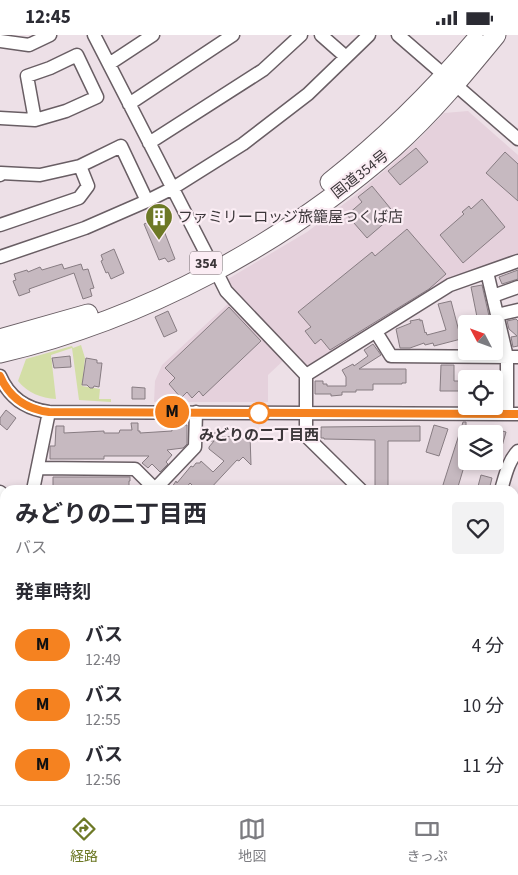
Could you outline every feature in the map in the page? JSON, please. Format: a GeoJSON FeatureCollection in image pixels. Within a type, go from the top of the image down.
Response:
{"type":"FeatureCollection","features":[{"type":"Feature","properties":{"kind":"highway","name":"国道354号"},"geometry":{"type":"LineString","coordinates":[[450,81],[480,35]]}},
{"type":"Feature","properties":{"kind":"highway","name":"国道354号"},"geometry":{"type":"LineString","coordinates":[[0,353],[19,349],[101,323],[160,298],[213,266],[314,195],[385,136],[428,94],[450,81],[496,35]]}},
{"type":"Feature","properties":{"kind":"highway","name":"国道354号"},"geometry":{"type":"LineString","coordinates":[[0,339],[99,311],[213,266]]}},
{"type":"Feature","properties":{"kind":"street"},"geometry":{"type":"LineString","coordinates":[[0,41],[29,45],[50,35]]}},
{"type":"Feature","properties":{"kind":"street"},"geometry":{"type":"LineString","coordinates":[[94,35],[226,291],[306,375],[306,436],[356,485]]}},
{"type":"Feature","properties":{"kind":"street"},"geometry":{"type":"LineString","coordinates":[[109,64],[153,35]]}},
{"type":"Feature","properties":{"kind":"street"},"geometry":{"type":"LineString","coordinates":[[129,103],[233,35]]}},
{"type":"Feature","properties":{"kind":"street"},"geometry":{"type":"LineString","coordinates":[[149,143],[263,70],[301,35]]}},
{"type":"Feature","properties":{"kind":"street"},"geometry":{"type":"LineString","coordinates":[[321,35],[346,57]]}},
{"type":"Feature","properties":{"kind":"street"},"geometry":{"type":"LineString","coordinates":[[0,257],[85,228],[173,188],[250,138],[308,94],[369,35]]}},
{"type":"Feature","properties":{"kind":"street"},"geometry":{"type":"LineString","coordinates":[[398,35],[518,139]]}},
{"type":"Feature","properties":{"kind":"street"},"geometry":{"type":"LineString","coordinates":[[0,118],[35,120],[66,111],[97,97],[77,55],[50,68],[27,76],[35,120]]}},
{"type":"Feature","properties":{"kind":"street"},"geometry":{"type":"LineString","coordinates":[[0,175],[1,173],[40,175],[84,164],[121,146],[147,201]]}},
{"type":"Feature","properties":{"kind":"street"},"geometry":{"type":"LineString","coordinates":[[0,225],[79,198],[88,186],[80,165]]}},
{"type":"Feature","properties":{"kind":"street"},"geometry":{"type":"LineString","coordinates":[[306,375],[450,285],[518,261]]}},
{"type":"Feature","properties":{"kind":"street"},"geometry":{"type":"LineString","coordinates":[[487,272],[497,315],[518,310]]}},
{"type":"Feature","properties":{"kind":"street"},"geometry":{"type":"LineString","coordinates":[[493,296],[518,287]]}},
{"type":"Feature","properties":{"kind":"street"},"geometry":{"type":"LineString","coordinates":[[376,332],[391,356],[512,357]]}},
{"type":"Feature","properties":{"kind":"street"},"geometry":{"type":"LineString","coordinates":[[0,376],[7,389],[19,401],[35,409],[49,412],[513,414],[512,357],[503,332]]}},
{"type":"Feature","properties":{"kind":"street"},"geometry":{"type":"LineString","coordinates":[[34,485],[49,412]]}},
{"type":"Feature","properties":{"kind":"street"},"geometry":{"type":"LineString","coordinates":[[160,485],[195,447],[196,412]]}},
{"type":"Feature","properties":{"kind":"street"},"geometry":{"type":"LineString","coordinates":[[503,485],[509,465],[518,451]]}},
{"type":"Feature","properties":{"kind":"street"},"geometry":{"type":"LineString","coordinates":[[38,469],[135,469],[152,485]]}},
{"type":"Feature","properties":{"kind":"shaded area"},"geometry":{"type":"Polygon","coordinates":[[[468,111],[518,155],[518,257],[449,282],[309,369],[305,368],[230,288],[227,282],[228,279],[307,232],[353,197],[390,166],[444,113],[468,111]]]}},
{"type":"Feature","properties":{"kind":"shaded area"},"geometry":{"type":"Polygon","coordinates":[[[230,302],[285,359],[268,375],[268,402],[154,402],[155,381],[162,365],[230,302]]]}},
{"type":"Feature","properties":{"kind":"green space"},"geometry":{"type":"Polygon","coordinates":[[[81,345],[85,358],[82,386],[100,389],[99,399],[111,399],[111,402],[79,400],[72,348],[51,355],[56,399],[35,394],[18,381],[26,359],[81,345]]]}},
{"type":"Feature","properties":{"kind":"building"},"geometry":{"type":"Polygon","coordinates":[[[416,148],[428,162],[400,185],[388,171],[416,148]]]}},
{"type":"Feature","properties":{"kind":"building"},"geometry":{"type":"Polygon","coordinates":[[[505,152],[518,164],[518,201],[486,173],[505,152]]]}},
{"type":"Feature","properties":{"kind":"building"},"geometry":{"type":"Polygon","coordinates":[[[372,186],[395,214],[367,238],[347,215],[362,202],[358,197],[372,186]]]}},
{"type":"Feature","properties":{"kind":"building"},"geometry":{"type":"Polygon","coordinates":[[[482,199],[505,227],[463,263],[440,235],[464,214],[462,212],[469,206],[471,209],[482,199]]]}},
{"type":"Feature","properties":{"kind":"building","name":"ファミリーロッジ旅籠屋つくば店"},"geometry":{"type":"Polygon","coordinates":[[[159,218],[175,259],[168,262],[165,258],[159,260],[144,224],[159,218]]]}},
{"type":"Feature","properties":{"kind":"building"},"geometry":{"type":"Polygon","coordinates":[[[407,229],[446,274],[429,289],[330,350],[321,339],[315,344],[305,331],[311,327],[298,312],[372,252],[375,256],[407,229]]]}},
{"type":"Feature","properties":{"kind":"building"},"geometry":{"type":"Polygon","coordinates":[[[114,249],[124,273],[111,279],[101,261],[103,260],[101,255],[114,249]]]}},
{"type":"Feature","properties":{"kind":"building"},"geometry":{"type":"Polygon","coordinates":[[[62,264],[64,269],[81,264],[83,270],[88,269],[94,288],[90,289],[92,296],[83,299],[74,273],[29,289],[30,292],[19,296],[13,281],[16,280],[14,274],[27,270],[28,272],[40,267],[42,270],[62,264]]]}},
{"type":"Feature","properties":{"kind":"building"},"geometry":{"type":"Polygon","coordinates":[[[518,270],[518,279],[502,284],[499,277],[518,270]]]}},
{"type":"Feature","properties":{"kind":"building"},"geometry":{"type":"Polygon","coordinates":[[[482,285],[489,315],[477,315],[471,287],[482,285]]]}},
{"type":"Feature","properties":{"kind":"building"},"geometry":{"type":"Polygon","coordinates":[[[451,301],[458,328],[458,340],[434,346],[433,343],[425,345],[424,343],[410,348],[400,348],[396,329],[411,323],[410,321],[422,320],[427,335],[446,330],[438,304],[451,301]]]}},
{"type":"Feature","properties":{"kind":"building"},"geometry":{"type":"Polygon","coordinates":[[[229,307],[261,341],[203,396],[199,391],[192,398],[187,392],[181,398],[169,384],[175,378],[165,368],[229,307]]]}},
{"type":"Feature","properties":{"kind":"building"},"geometry":{"type":"Polygon","coordinates":[[[168,311],[177,331],[164,337],[155,317],[168,311]]]}},
{"type":"Feature","properties":{"kind":"building"},"geometry":{"type":"Polygon","coordinates":[[[516,319],[518,321],[518,346],[513,347],[511,337],[517,336],[509,329],[507,321],[516,319]]]}},
{"type":"Feature","properties":{"kind":"building"},"geometry":{"type":"Polygon","coordinates":[[[373,344],[381,355],[359,369],[406,369],[406,383],[373,384],[373,390],[342,392],[342,395],[315,394],[315,381],[323,381],[323,384],[327,384],[327,386],[346,386],[346,377],[342,370],[353,364],[354,366],[368,356],[364,350],[373,344]]]}},
{"type":"Feature","properties":{"kind":"building"},"geometry":{"type":"Polygon","coordinates":[[[70,356],[71,367],[54,368],[52,358],[70,356]]]}},
{"type":"Feature","properties":{"kind":"building"},"geometry":{"type":"Polygon","coordinates":[[[86,358],[102,363],[99,387],[94,386],[90,388],[87,385],[82,385],[86,358]]]}},
{"type":"Feature","properties":{"kind":"building"},"geometry":{"type":"Polygon","coordinates":[[[441,365],[454,365],[454,381],[458,381],[458,391],[440,391],[441,365]]]}},
{"type":"Feature","properties":{"kind":"building"},"geometry":{"type":"Polygon","coordinates":[[[132,387],[145,388],[145,399],[132,399],[132,387]]]}},
{"type":"Feature","properties":{"kind":"building"},"geometry":{"type":"Polygon","coordinates":[[[6,410],[16,418],[7,430],[0,424],[0,418],[6,410]]]}},
{"type":"Feature","properties":{"kind":"building"},"geometry":{"type":"Polygon","coordinates":[[[131,423],[138,423],[138,431],[140,433],[172,431],[171,423],[187,425],[187,444],[183,448],[167,450],[172,455],[166,462],[168,464],[160,472],[152,464],[148,468],[142,463],[149,456],[104,456],[104,459],[50,459],[50,446],[55,446],[56,426],[64,426],[64,433],[104,431],[104,433],[119,433],[120,430],[132,430],[131,423]]]}},
{"type":"Feature","properties":{"kind":"building"},"geometry":{"type":"Polygon","coordinates":[[[434,425],[448,429],[439,456],[426,452],[434,425]]]}},
{"type":"Feature","properties":{"kind":"building"},"geometry":{"type":"Polygon","coordinates":[[[420,426],[420,441],[388,441],[388,485],[375,485],[375,440],[324,439],[321,438],[321,427],[420,426]]]}},
{"type":"Feature","properties":{"kind":"building"},"geometry":{"type":"Polygon","coordinates":[[[222,431],[222,437],[250,435],[251,465],[243,457],[239,461],[237,460],[214,485],[192,485],[190,483],[188,485],[173,485],[196,463],[201,461],[213,472],[224,461],[209,449],[214,441],[203,441],[204,432],[220,433],[222,431]]]}},
{"type":"Feature","properties":{"kind":"building"},"geometry":{"type":"Polygon","coordinates":[[[503,431],[506,432],[503,443],[503,431]]]}},
{"type":"Feature","properties":{"kind":"building"},"geometry":{"type":"Polygon","coordinates":[[[458,438],[458,470],[463,470],[458,485],[443,485],[458,438]]]}},
{"type":"Feature","properties":{"kind":"building"},"geometry":{"type":"Polygon","coordinates":[[[481,475],[492,478],[490,485],[478,485],[481,475]]]}},
{"type":"Feature","properties":{"kind":"building"},"geometry":{"type":"Polygon","coordinates":[[[53,477],[130,477],[129,485],[53,485],[53,477]]]}},
{"type":"Feature","properties":{"kind":"bus line","name":"M"},"geometry":{"type":"LineString","coordinates":[[0,376],[7,389],[19,401],[35,409],[49,412],[518,414]]}},
{"type":"Feature","properties":{"kind":"place","name":"ファミリーロッジ旅籠屋つくば店"},"geometry":{"type":"Point","coordinates":[159,241]}},
{"type":"Feature","properties":{"kind":"place","name":"みどりの二丁目西"},"geometry":{"type":"Point","coordinates":[259,413]}}]}
